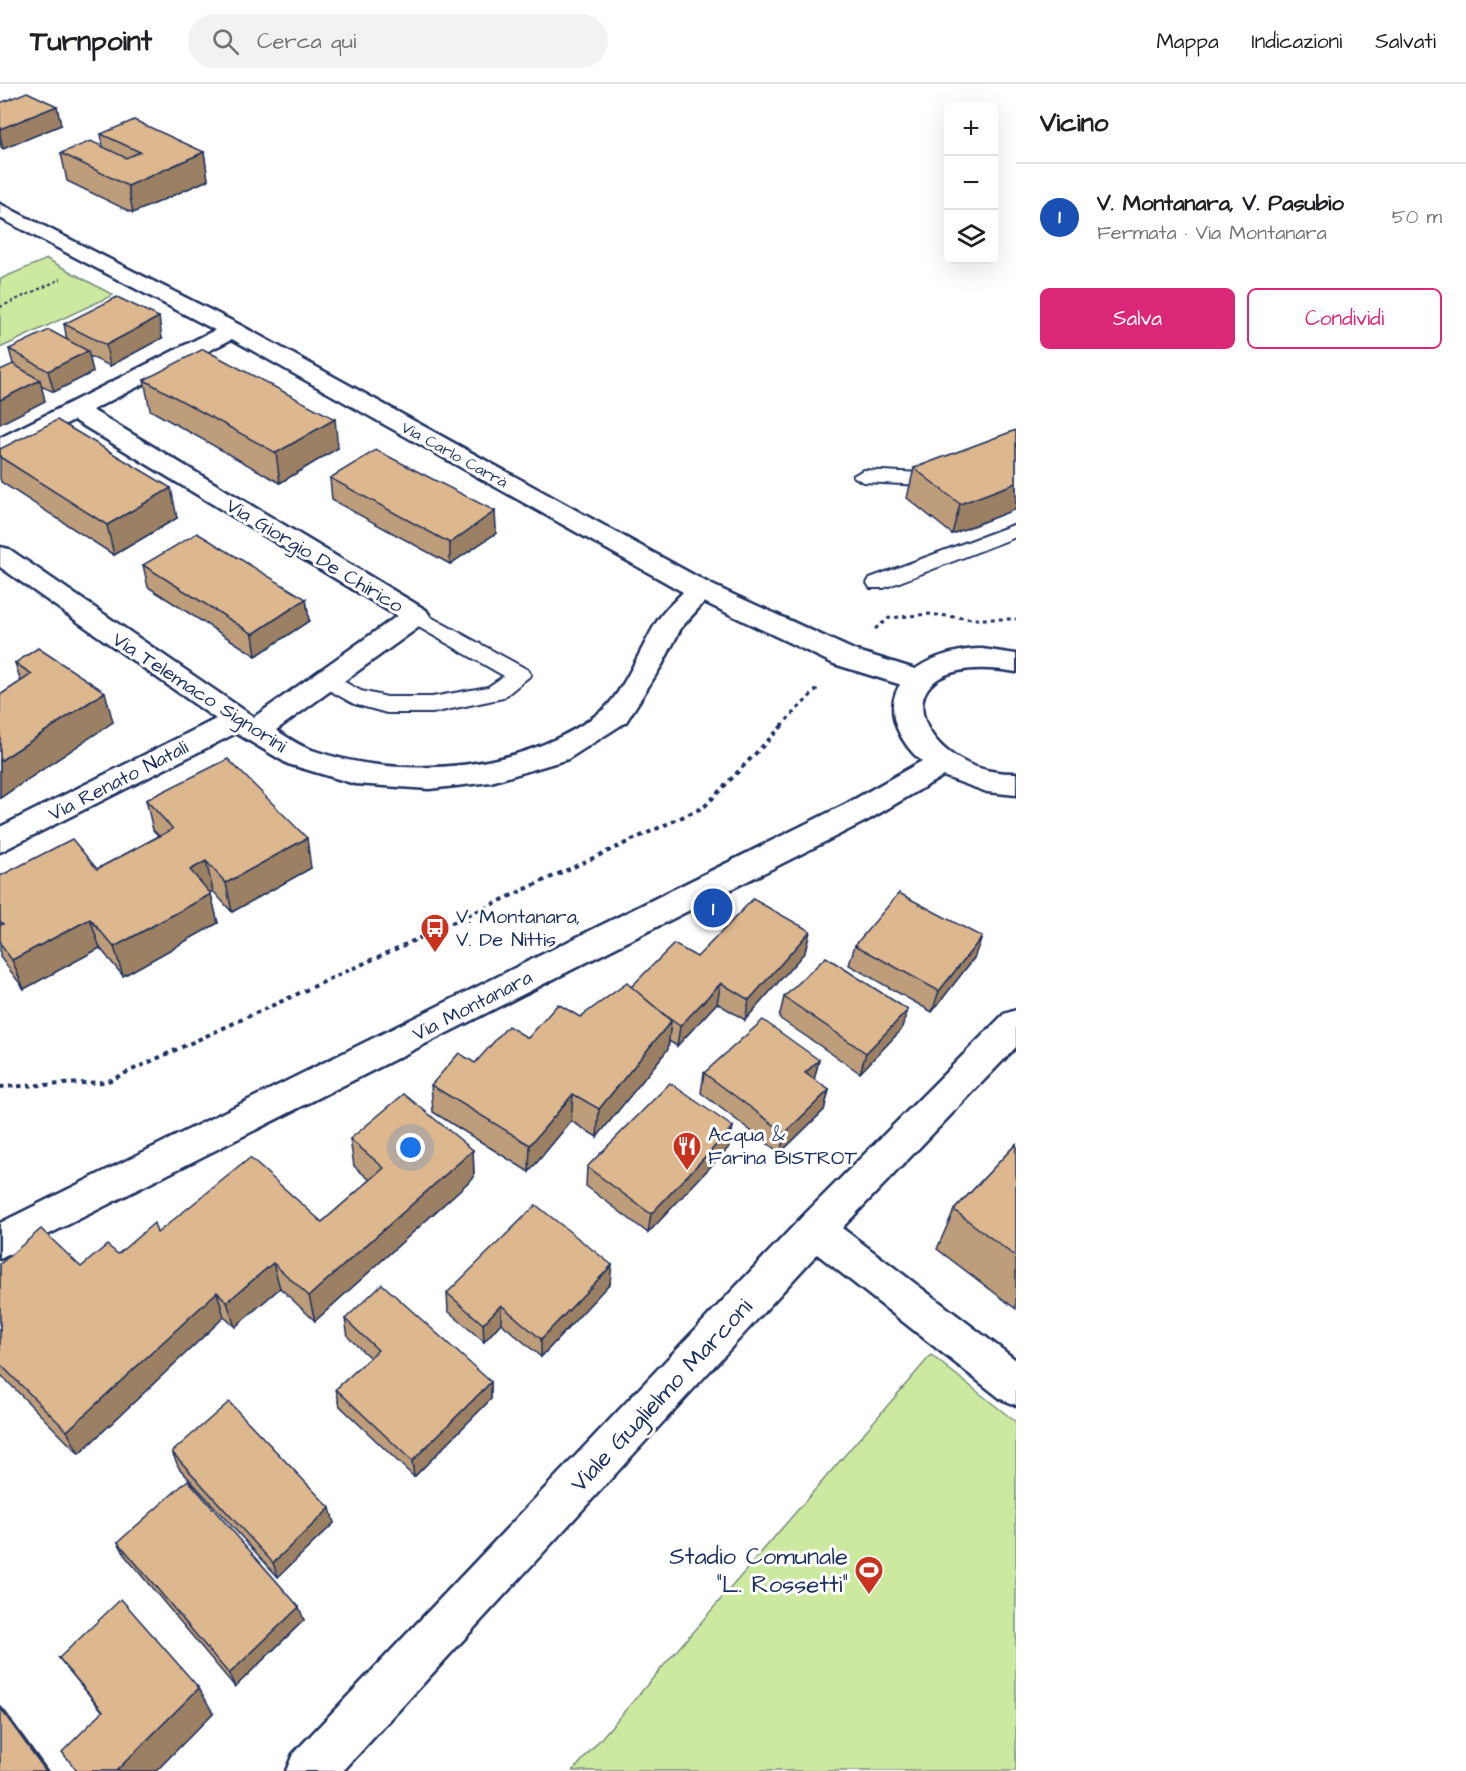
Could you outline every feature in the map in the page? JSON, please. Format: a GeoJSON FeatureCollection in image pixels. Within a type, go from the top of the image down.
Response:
{"type":"FeatureCollection","features":[{"type":"Feature","properties":{"kind":"street","name":"Via Carlo Carrà"},"geometry":{"type":"LineString","coordinates":[[0,210],[232,330],[700,590],[844,657],[918,680]]}},
{"type":"Feature","properties":{"kind":"street"},"geometry":{"type":"LineString","coordinates":[[0,448],[232,330]]}},
{"type":"Feature","properties":{"kind":"street","name":"Via Giorgio De Chirico"},"geometry":{"type":"LineString","coordinates":[[75,410],[416,616],[327,679],[245,725]]}},
{"type":"Feature","properties":{"kind":"street","name":"Via Telemaco Signorini"},"geometry":{"type":"LineString","coordinates":[[0,555],[245,725],[299,757],[355,773],[429,778],[491,771],[557,752],[616,715],[648,665],[669,624],[700,590]]}},
{"type":"Feature","properties":{"kind":"street"},"geometry":{"type":"LineString","coordinates":[[1014,786],[986,781],[942,763],[923,747],[910,730],[906,712],[908,695],[918,680],[937,667],[963,659],[993,658],[1016,663]]}},
{"type":"Feature","properties":{"kind":"street","name":"Via Renato Natali"},"geometry":{"type":"LineString","coordinates":[[0,841],[245,725]]}},
{"type":"Feature","properties":{"kind":"street","name":"Via Montanara"},"geometry":{"type":"LineString","coordinates":[[0,1242],[857,812],[942,763]]}},
{"type":"Feature","properties":{"kind":"street","name":"Viale Guglielmo Marconi"},"geometry":{"type":"LineString","coordinates":[[310,1771],[816,1230],[1016,1024]]}},
{"type":"Feature","properties":{"kind":"street"},"geometry":{"type":"LineString","coordinates":[[816,1230],[1016,1384]]}},
{"type":"Feature","properties":{"kind":"lane"},"geometry":{"type":"LineString","coordinates":[[863,476],[923,479],[964,464]]}},
{"type":"Feature","properties":{"kind":"lane"},"geometry":{"type":"LineString","coordinates":[[877,583],[1016,530]]}},
{"type":"Feature","properties":{"kind":"lane"},"geometry":{"type":"LineString","coordinates":[[327,679],[354,697],[387,705],[432,705],[495,693],[520,675],[416,616]]}},
{"type":"Feature","properties":{"kind":"path"},"geometry":{"type":"LineString","coordinates":[[0,307],[100,262]]}},
{"type":"Feature","properties":{"kind":"path"},"geometry":{"type":"LineString","coordinates":[[0,1088],[106,1082],[704,807],[861,639],[889,618],[928,614],[973,619],[1016,619]]}},
{"type":"Feature","properties":{"kind":"green space"},"geometry":{"type":"Polygon","coordinates":[[[47,259],[113,295],[0,348],[0,279],[47,259]]]}},
{"type":"Feature","properties":{"kind":"green space","name":"Stadio Comunale \"L. Rossetti\""},"geometry":{"type":"Polygon","coordinates":[[[931,1355],[1016,1422],[1016,1771],[573,1771],[931,1355]]]}},
{"type":"Feature","properties":{"kind":"building"},"geometry":{"type":"Polygon","coordinates":[[[27,92],[57,106],[0,129],[0,103],[27,92]]]}},
{"type":"Feature","properties":{"kind":"building"},"geometry":{"type":"Polygon","coordinates":[[[134,120],[204,152],[128,186],[61,153],[91,141],[126,158],[140,152],[101,134],[134,120]]]}},
{"type":"Feature","properties":{"kind":"building"},"geometry":{"type":"Polygon","coordinates":[[[117,297],[159,317],[106,345],[64,324],[117,297]]]}},
{"type":"Feature","properties":{"kind":"building"},"geometry":{"type":"Polygon","coordinates":[[[49,330],[88,351],[48,371],[9,349],[49,330]]]}},
{"type":"Feature","properties":{"kind":"building"},"geometry":{"type":"Polygon","coordinates":[[[203,349],[335,419],[276,453],[144,380],[203,349]]]}},
{"type":"Feature","properties":{"kind":"building"},"geometry":{"type":"Polygon","coordinates":[[[13,364],[40,380],[0,400],[0,370],[13,364]]]}},
{"type":"Feature","properties":{"kind":"building"},"geometry":{"type":"Polygon","coordinates":[[[57,420],[171,488],[107,525],[0,457],[0,449],[57,420]]]}},
{"type":"Feature","properties":{"kind":"building"},"geometry":{"type":"Polygon","coordinates":[[[1016,430],[1016,483],[960,504],[914,468],[1016,430]]]}},
{"type":"Feature","properties":{"kind":"building"},"geometry":{"type":"Polygon","coordinates":[[[376,450],[495,511],[450,543],[330,478],[376,450]]]}},
{"type":"Feature","properties":{"kind":"building"},"geometry":{"type":"Polygon","coordinates":[[[197,533],[306,599],[253,634],[143,565],[197,533]]]}},
{"type":"Feature","properties":{"kind":"building"},"geometry":{"type":"Polygon","coordinates":[[[38,648],[105,692],[0,761],[0,695],[32,674],[15,663],[38,648]]]}},
{"type":"Feature","properties":{"kind":"building"},"geometry":{"type":"Polygon","coordinates":[[[228,759],[307,838],[226,883],[206,861],[190,870],[211,894],[114,947],[90,919],[12,960],[0,944],[0,925],[3,924],[0,921],[0,876],[72,839],[97,869],[173,829],[146,800],[228,759]]]}},
{"type":"Feature","properties":{"kind":"building"},"geometry":{"type":"Polygon","coordinates":[[[899,893],[982,937],[939,991],[855,945],[899,893]]]}},
{"type":"Feature","properties":{"kind":"building"},"geometry":{"type":"Polygon","coordinates":[[[753,899],[810,931],[749,1000],[721,983],[680,1026],[631,987],[674,944],[697,957],[753,899]]]}},
{"type":"Feature","properties":{"kind":"building"},"geometry":{"type":"Polygon","coordinates":[[[826,957],[908,1010],[866,1053],[784,997],[826,957]]]}},
{"type":"Feature","properties":{"kind":"building"},"geometry":{"type":"Polygon","coordinates":[[[627,983],[671,1021],[599,1109],[573,1094],[530,1145],[431,1085],[459,1053],[475,1063],[508,1026],[528,1038],[558,1004],[580,1017],[627,983]]]}},
{"type":"Feature","properties":{"kind":"building"},"geometry":{"type":"Polygon","coordinates":[[[763,1020],[819,1060],[805,1073],[829,1090],[785,1133],[704,1073],[763,1020]]]}},
{"type":"Feature","properties":{"kind":"building"},"geometry":{"type":"Polygon","coordinates":[[[670,1083],[733,1127],[651,1214],[587,1167],[670,1083]]]}},
{"type":"Feature","properties":{"kind":"building"},"geometry":{"type":"Polygon","coordinates":[[[404,1094],[473,1150],[309,1296],[273,1263],[227,1302],[217,1292],[67,1431],[0,1364],[0,1264],[41,1229],[81,1267],[107,1245],[118,1254],[154,1223],[157,1233],[250,1158],[322,1222],[384,1168],[350,1139],[404,1094]]]}},
{"type":"Feature","properties":{"kind":"building"},"geometry":{"type":"Polygon","coordinates":[[[1016,1144],[1016,1257],[954,1210],[1016,1144]]]}},
{"type":"Feature","properties":{"kind":"building"},"geometry":{"type":"Polygon","coordinates":[[[536,1205],[612,1265],[541,1339],[501,1305],[483,1324],[447,1293],[536,1205]]]}},
{"type":"Feature","properties":{"kind":"building"},"geometry":{"type":"Polygon","coordinates":[[[382,1284],[491,1382],[412,1461],[336,1389],[378,1350],[345,1319],[382,1284]]]}},
{"type":"Feature","properties":{"kind":"building"},"geometry":{"type":"Polygon","coordinates":[[[229,1402],[330,1508],[273,1563],[172,1452],[229,1402]]]}},
{"type":"Feature","properties":{"kind":"building"},"geometry":{"type":"Polygon","coordinates":[[[188,1480],[299,1607],[229,1674],[118,1542],[188,1480]]]}},
{"type":"Feature","properties":{"kind":"building"},"geometry":{"type":"Polygon","coordinates":[[[121,1599],[199,1688],[116,1771],[77,1771],[62,1752],[103,1711],[59,1658],[121,1599]]]}},
{"type":"Feature","properties":{"kind":"building"},"geometry":{"type":"Polygon","coordinates":[[[0,1708],[46,1771],[0,1771],[0,1708]]]}},
{"type":"Feature","properties":{"kind":"place","name":"V. Montanara, V. Pasubio"},"geometry":{"type":"Point","coordinates":[713,908]}},
{"type":"Feature","properties":{"kind":"place","name":"V. Montanara, V. De Nittis"},"geometry":{"type":"Point","coordinates":[435,954]}},
{"type":"Feature","properties":{"kind":"place","name":"Acqua & Farina BISTROT"},"geometry":{"type":"Point","coordinates":[687,1172]}},
{"type":"Feature","properties":{"kind":"place","name":"Stadio Comunale \"L. Rossetti\""},"geometry":{"type":"Point","coordinates":[869,1596]}}]}
